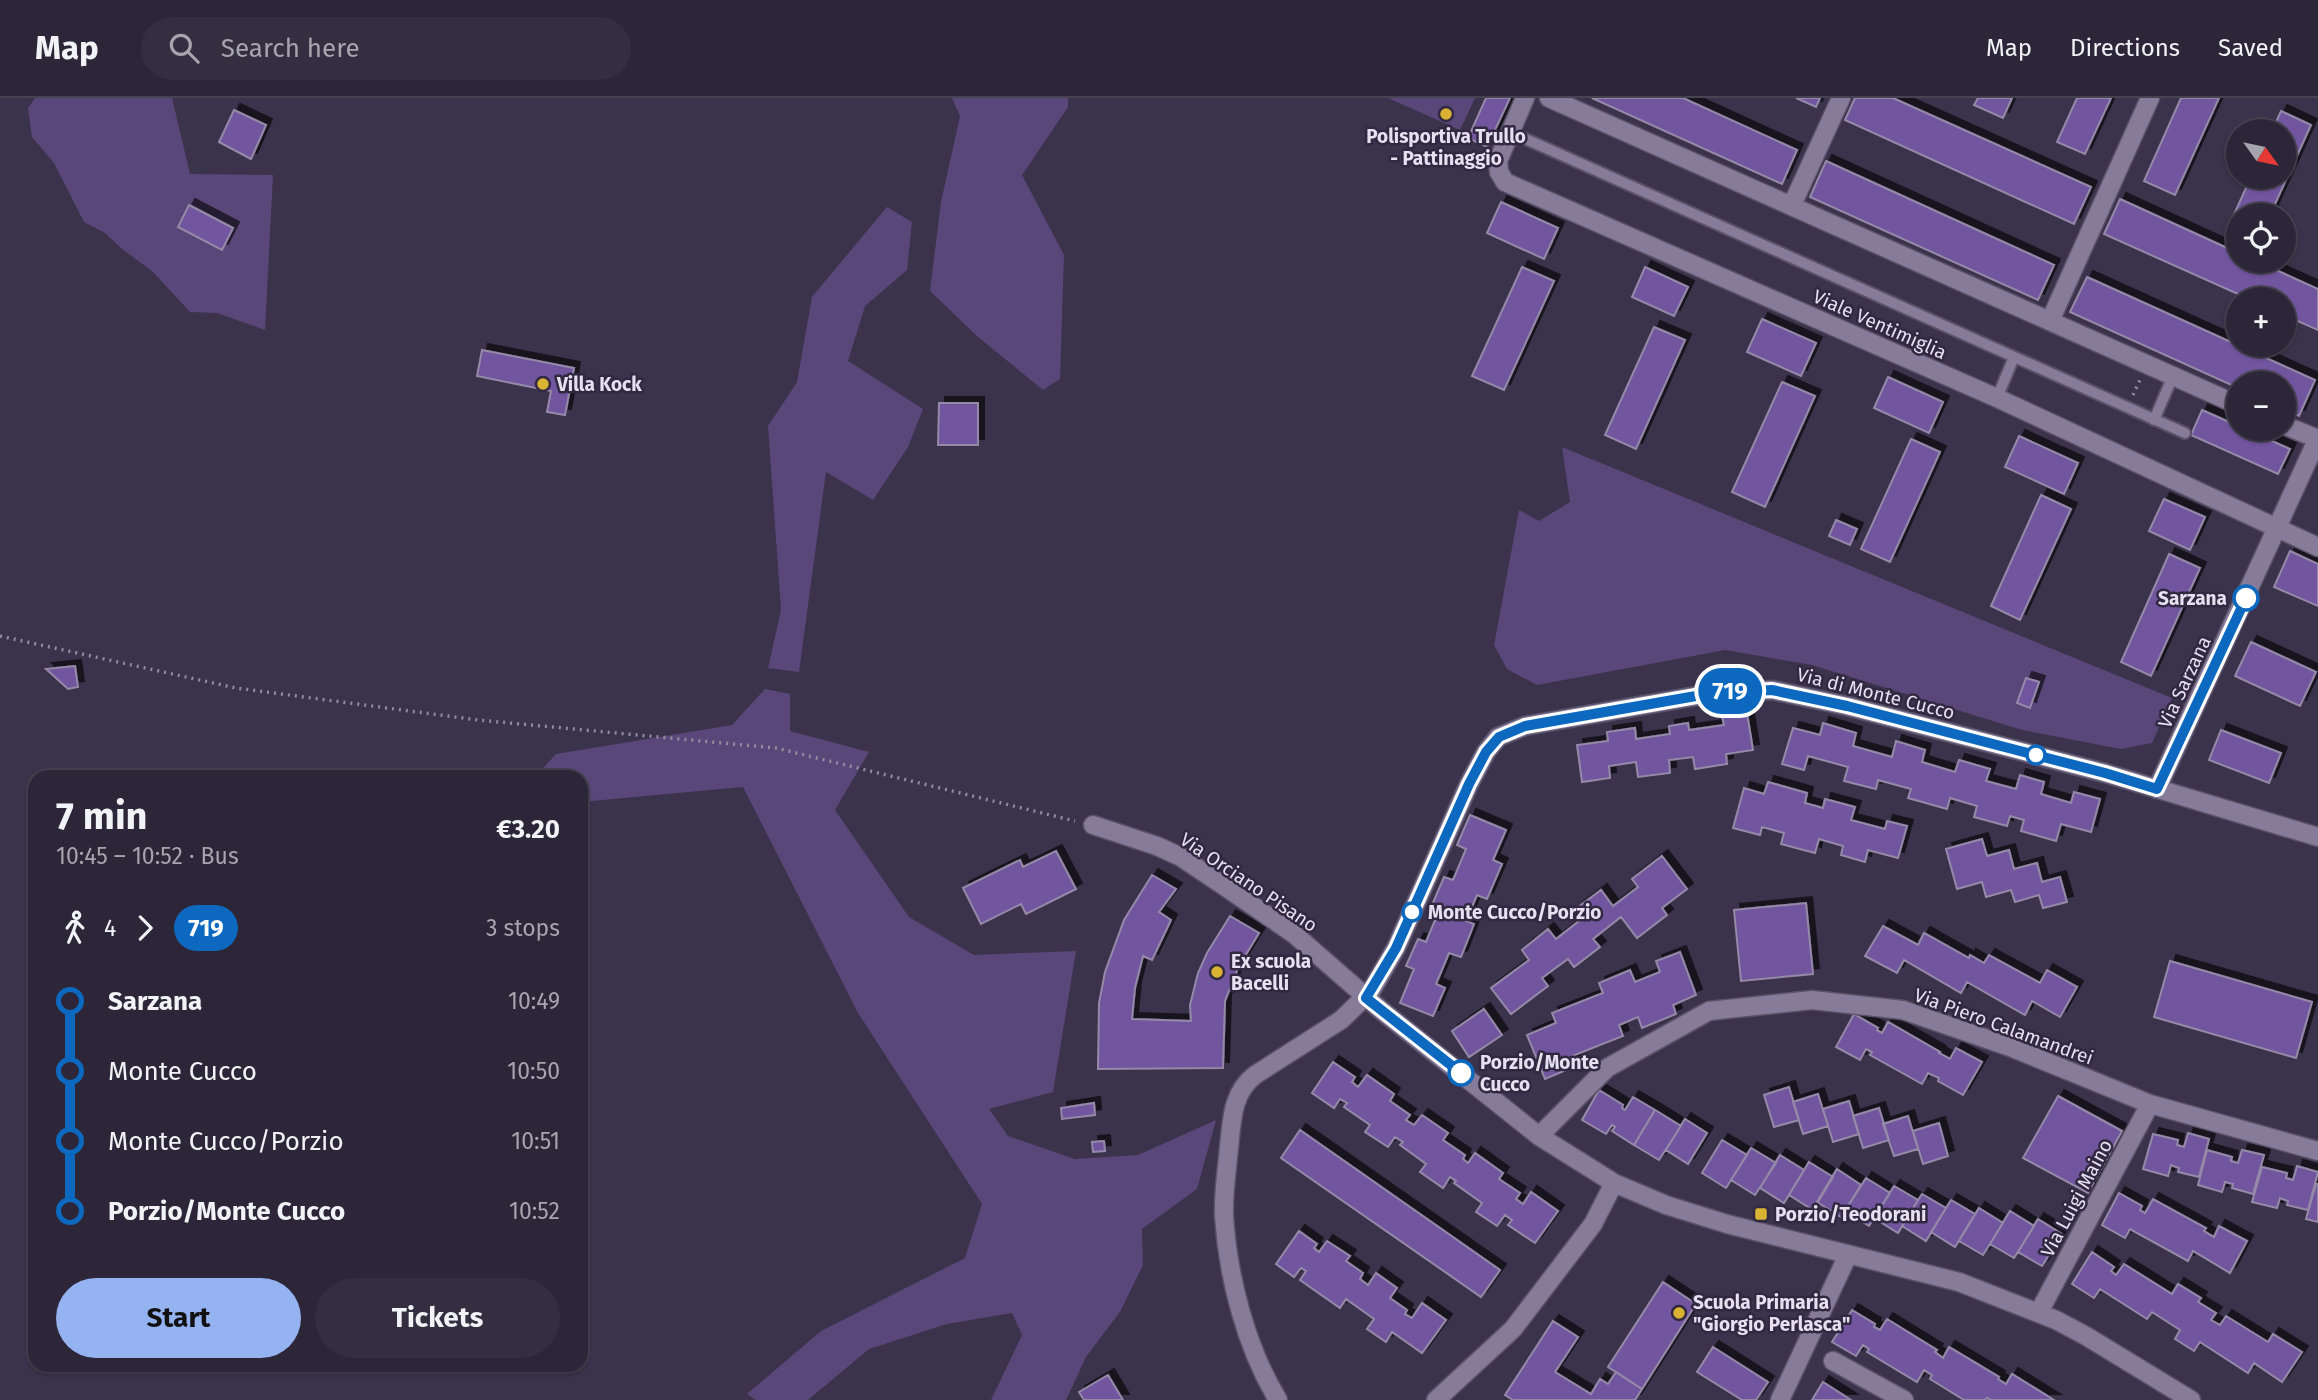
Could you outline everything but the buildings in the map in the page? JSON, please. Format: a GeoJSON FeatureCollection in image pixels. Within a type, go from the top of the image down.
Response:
{"type":"FeatureCollection","features":[{"type":"Feature","properties":{"kind":"street","name":"Viale Ventimiglia"},"geometry":{"type":"LineString","coordinates":[[1525,98],[1498,161],[1499,172],[1505,182],[1997,398],[2318,547]]}},
{"type":"Feature","properties":{"kind":"street"},"geometry":{"type":"LineString","coordinates":[[1549,98],[2226,400]]}},
{"type":"Feature","properties":{"kind":"street"},"geometry":{"type":"LineString","coordinates":[[1792,205],[1841,98]]}},
{"type":"Feature","properties":{"kind":"street"},"geometry":{"type":"LineString","coordinates":[[2050,321],[2150,98]]}},
{"type":"Feature","properties":{"kind":"street"},"geometry":{"type":"LineString","coordinates":[[2296,430],[2318,439]]}},
{"type":"Feature","properties":{"kind":"street","name":"Via Sarzana"},"geometry":{"type":"LineString","coordinates":[[2157,789],[2318,439]]}},
{"type":"Feature","properties":{"kind":"street","name":"Via di Monte Cucco"},"geometry":{"type":"LineString","coordinates":[[1278,1400],[1250,1339],[1227,1240],[1224,1203],[1235,1104],[1242,1087],[1255,1075],[1341,1020],[1366,998],[1396,948],[1469,784],[1486,752],[1499,737],[1525,726],[1713,693],[1772,690],[1861,710],[2105,773],[2318,837]]}},
{"type":"Feature","properties":{"kind":"street","name":"Via Orciano Pisano"},"geometry":{"type":"LineString","coordinates":[[1099,826],[1157,846],[1181,858],[1294,934],[1366,998],[1539,1136],[1614,1183],[1666,1205],[1727,1224],[1959,1282],[2039,1312],[2086,1336],[2191,1400]]}},
{"type":"Feature","properties":{"kind":"street","name":"Via Piero Calamandrei"},"geometry":{"type":"LineString","coordinates":[[1539,1136],[1607,1068],[1709,1011],[1812,1000],[1903,1010],[2010,1047],[2150,1104],[2318,1151]]}},
{"type":"Feature","properties":{"kind":"street","name":"Via Luigi Maino"},"geometry":{"type":"LineString","coordinates":[[2039,1312],[2150,1104]]}},
{"type":"Feature","properties":{"kind":"street"},"geometry":{"type":"LineString","coordinates":[[1436,1400],[1513,1329],[1593,1224],[1614,1183]]}},
{"type":"Feature","properties":{"kind":"street"},"geometry":{"type":"LineString","coordinates":[[1780,1400],[1848,1255]]}},
{"type":"Feature","properties":{"kind":"street"},"geometry":{"type":"LineString","coordinates":[[1833,1360],[1904,1400]]}},
{"type":"Feature","properties":{"kind":"lane"},"geometry":{"type":"LineString","coordinates":[[1510,132],[2185,433]]}},
{"type":"Feature","properties":{"kind":"lane"},"geometry":{"type":"LineString","coordinates":[[1997,398],[2014,358]]}},
{"type":"Feature","properties":{"kind":"lane"},"geometry":{"type":"LineString","coordinates":[[2154,420],[2173,376]]}},
{"type":"Feature","properties":{"kind":"path"},"geometry":{"type":"LineString","coordinates":[[0,636],[236,688],[478,720],[776,748],[1099,826]]}},
{"type":"Feature","properties":{"kind":"shaded area"},"geometry":{"type":"Polygon","coordinates":[[[35,98],[172,98],[190,174],[273,175],[265,330],[217,313],[190,312],[153,272],[105,233],[84,222],[54,163],[32,137],[28,108],[35,98]]]}},
{"type":"Feature","properties":{"kind":"shaded area"},"geometry":{"type":"Polygon","coordinates":[[[952,98],[1068,98],[1068,107],[1022,175],[1064,255],[1060,379],[1043,390],[978,337],[930,291],[941,202],[960,116],[952,98]]]}},
{"type":"Feature","properties":{"kind":"shaded area","name":"Polisportiva Trullo - Pattinaggio"},"geometry":{"type":"Polygon","coordinates":[[[1388,98],[1475,98],[1460,130],[1388,98]]]}},
{"type":"Feature","properties":{"kind":"shaded area"},"geometry":{"type":"Polygon","coordinates":[[[887,207],[912,222],[907,270],[865,306],[848,361],[923,409],[908,447],[873,500],[826,472],[799,672],[768,668],[781,610],[768,426],[797,382],[812,297],[887,207]]]}},
{"type":"Feature","properties":{"kind":"shaded area"},"geometry":{"type":"Polygon","coordinates":[[[1562,447],[2172,698],[2152,743],[2121,749],[2022,730],[1812,665],[1725,650],[1537,685],[1507,669],[1494,645],[1519,510],[1539,521],[1570,502],[1562,447]]]}},
{"type":"Feature","properties":{"kind":"shaded area"},"geometry":{"type":"Polygon","coordinates":[[[765,689],[790,694],[790,731],[869,752],[835,810],[909,917],[974,955],[1076,951],[1053,1092],[989,1109],[1008,1136],[1075,1159],[1138,1155],[1216,1120],[1197,1189],[1142,1229],[1143,1265],[1120,1312],[1086,1357],[1066,1400],[991,1400],[1022,1335],[1012,1313],[947,1324],[869,1349],[808,1400],[756,1400],[747,1394],[821,1331],[965,1258],[982,1204],[858,1013],[743,787],[588,801],[588,770],[541,770],[556,754],[732,725],[765,689]]]}},
{"type":"Feature","properties":{"kind":"bus line","name":"719"},"geometry":{"type":"LineString","coordinates":[[1461,1073],[1366,998],[1396,948],[1469,784],[1486,752],[1506,732],[1525,726],[1695,695],[1772,690],[1847,706],[2157,789],[2246,598]]}},
{"type":"Feature","properties":{"kind":"place","name":"Polisportiva Trullo - Pattinaggio"},"geometry":{"type":"Point","coordinates":[1446,114]}},
{"type":"Feature","properties":{"kind":"place","name":"Villa Kock"},"geometry":{"type":"Point","coordinates":[543,384]}},
{"type":"Feature","properties":{"kind":"place","name":"Sarzana"},"geometry":{"type":"Point","coordinates":[2246,598]}},
{"type":"Feature","properties":{"kind":"place","name":"Monte Cucco/Porzio"},"geometry":{"type":"Point","coordinates":[1412,912]}},
{"type":"Feature","properties":{"kind":"place","name":"Ex scuola Bacelli"},"geometry":{"type":"Point","coordinates":[1217,972]}},
{"type":"Feature","properties":{"kind":"place","name":"Porzio/Monte Cucco"},"geometry":{"type":"Point","coordinates":[1461,1073]}},
{"type":"Feature","properties":{"kind":"place","name":"Porzio/Teodorani"},"geometry":{"type":"Point","coordinates":[1761,1214]}},
{"type":"Feature","properties":{"kind":"place","name":"Scuola Primaria \"Giorgio Perlasca\""},"geometry":{"type":"Point","coordinates":[1679,1313]}}]}
